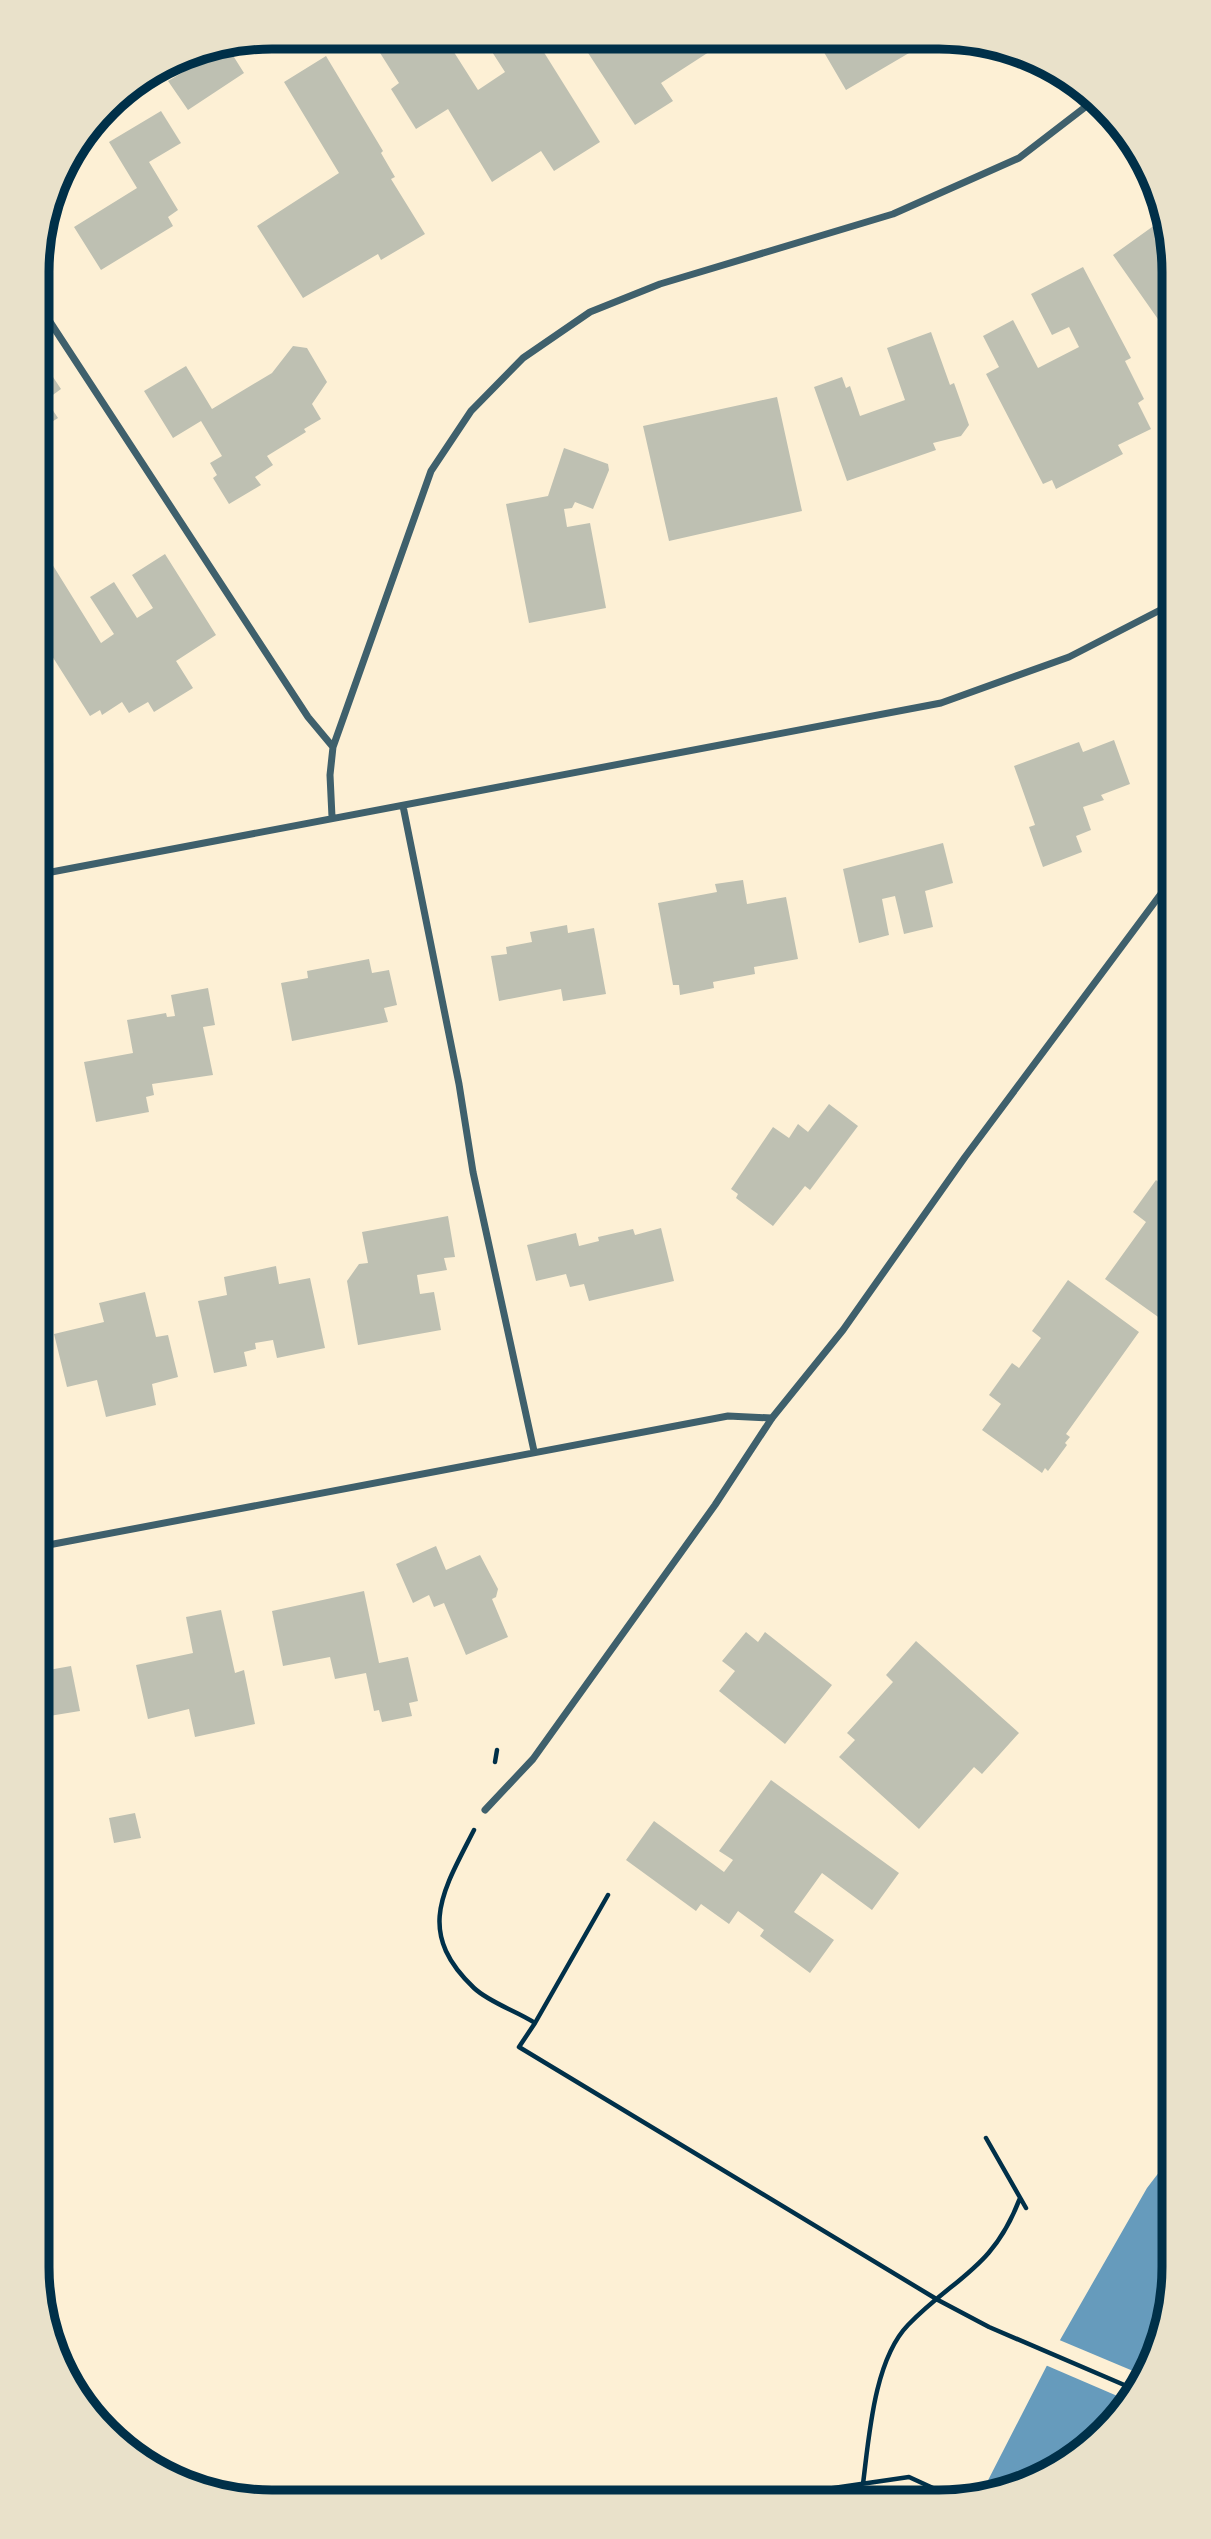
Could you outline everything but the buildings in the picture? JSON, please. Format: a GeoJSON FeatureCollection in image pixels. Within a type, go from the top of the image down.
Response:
{"type":"FeatureCollection","features":[{"type":"Feature","properties":{"kind":"street"},"geometry":{"type":"LineString","coordinates":[[332,817],[332,747],[431,471],[471,411],[523,358],[590,312],[660,284],[893,214],[1019,158],[1087,105]]}},
{"type":"Feature","properties":{"kind":"street"},"geometry":{"type":"LineString","coordinates":[[49,320],[308,717],[332,747]]}},
{"type":"Feature","properties":{"kind":"street"},"geometry":{"type":"LineString","coordinates":[[49,872],[942,703],[1069,657],[1162,609]]}},
{"type":"Feature","properties":{"kind":"street"},"geometry":{"type":"LineString","coordinates":[[403,806],[459,1084],[473,1172],[534,1451]]}},
{"type":"Feature","properties":{"kind":"street"},"geometry":{"type":"LineString","coordinates":[[485,1810],[533,1759],[715,1505],[772,1418],[843,1330],[965,1157],[1162,892]]}},
{"type":"Feature","properties":{"kind":"street"},"geometry":{"type":"LineString","coordinates":[[49,1545],[728,1416],[772,1418]]}},
{"type":"Feature","properties":{"kind":"path"},"geometry":{"type":"LineString","coordinates":[[485,1810],[450,1876],[438,1913],[443,1950],[476,1990],[535,2022]]}},
{"type":"Feature","properties":{"kind":"path"},"geometry":{"type":"LineString","coordinates":[[608,1895],[519,2047],[938,2300],[989,2327],[1127,2386]]}},
{"type":"Feature","properties":{"kind":"path"},"geometry":{"type":"LineString","coordinates":[[986,2138],[1026,2208]]}},
{"type":"Feature","properties":{"kind":"path"},"geometry":{"type":"LineString","coordinates":[[863,2484],[878,2379],[906,2327],[987,2256],[1008,2230],[1020,2198]]}},
{"type":"Feature","properties":{"kind":"path"},"geometry":{"type":"LineString","coordinates":[[820,2490],[909,2477],[937,2490]]}},
{"type":"Feature","properties":{"kind":"water"},"geometry":{"type":"Polygon","coordinates":[[[1162,2168],[1162,2282],[1158,2311],[1145,2353],[1132,2379],[1107,2414],[1086,2435],[1063,2452],[1025,2473],[986,2484],[1060,2340],[1147,2188],[1162,2168]]]}},
{"type":"Feature","properties":{"kind":"pier"},"geometry":{"type":"Polygon","coordinates":[[[1057,2339],[1135,2372],[1120,2397],[1043,2364],[1057,2339]]]}}]}
